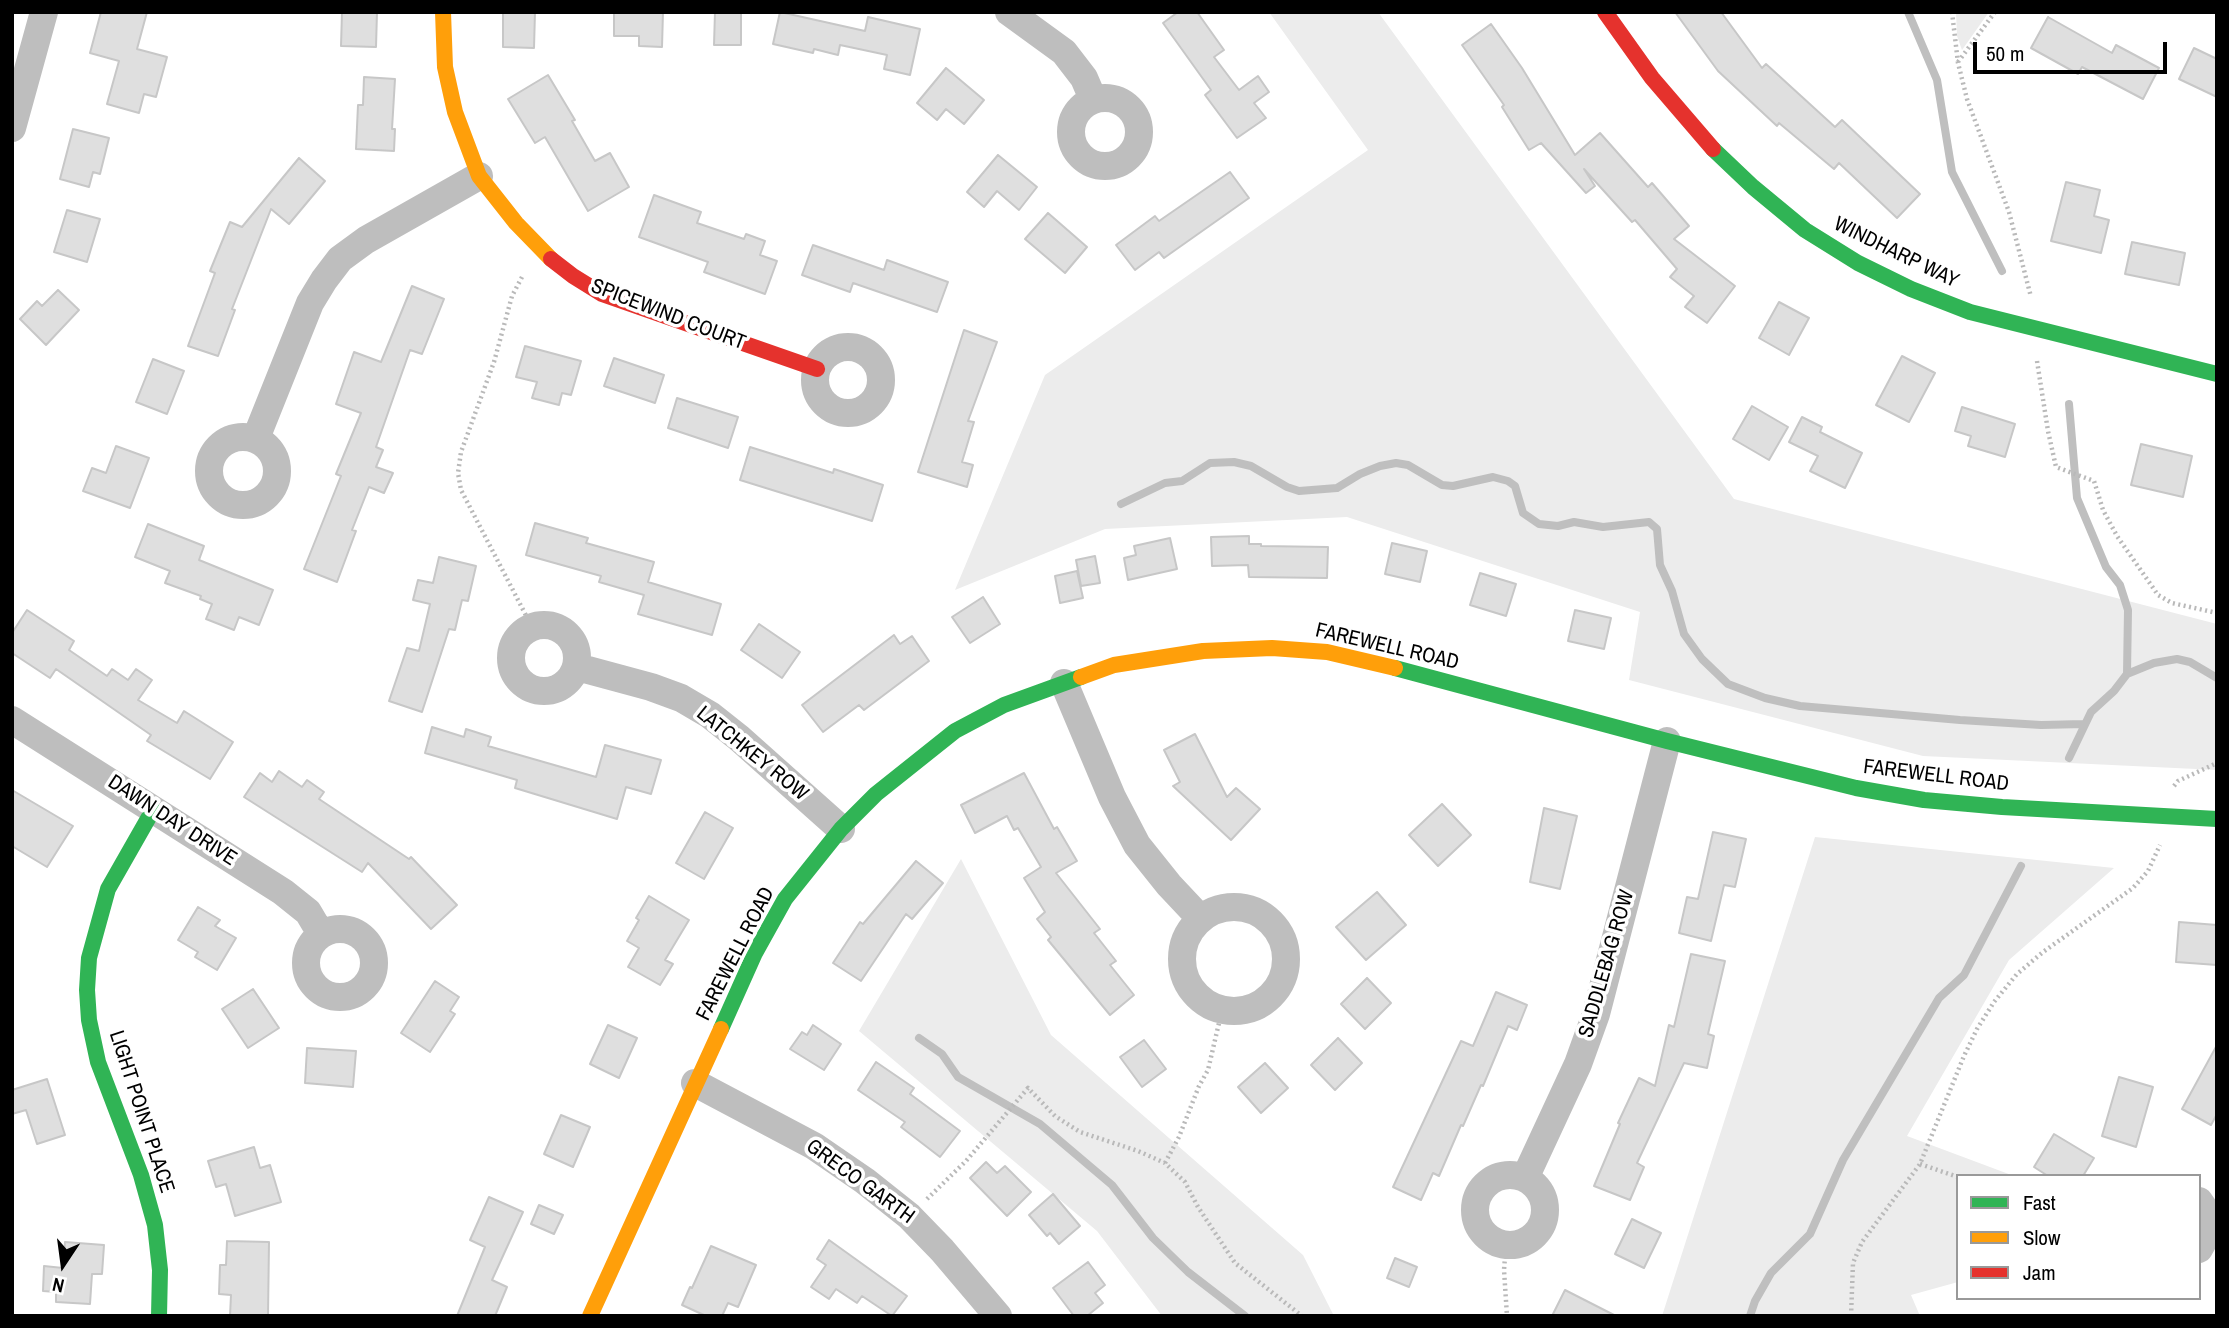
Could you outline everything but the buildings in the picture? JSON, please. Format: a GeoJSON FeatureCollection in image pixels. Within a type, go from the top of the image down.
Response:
{"type":"FeatureCollection","features":[{"type":"Feature","properties":{"kind":"street"},"geometry":{"type":"LineString","coordinates":[[12,128],[44,12]]}},
{"type":"Feature","properties":{"kind":"street","name":"SPICEWIND COURT"},"geometry":{"type":"LineString","coordinates":[[443,12],[445,67],[452,101],[479,176],[543,252],[573,276],[602,294],[817,369]]}},
{"type":"Feature","properties":{"kind":"street"},"geometry":{"type":"LineString","coordinates":[[1009,12],[1064,52],[1084,78],[1093,99]]}},
{"type":"Feature","properties":{"kind":"street","name":"WINDHARP WAY"},"geometry":{"type":"LineString","coordinates":[[1605,12],[1652,78],[1700,136],[1752,187],[1805,230],[1858,263],[1910,289],[1970,312],[2217,374]]}},
{"type":"Feature","properties":{"kind":"street"},"geometry":{"type":"LineString","coordinates":[[256,438],[310,303],[340,259],[366,240],[479,176]]}},
{"type":"Feature","properties":{"kind":"street"},"geometry":{"type":"LineString","coordinates":[[546,624],[560,629],[571,639],[577,652],[577,667],[570,680],[557,689],[542,692],[527,688],[516,678],[510,663],[511,648],[519,635],[531,627],[546,624]]}},
{"type":"Feature","properties":{"kind":"street","name":"FAREWELL ROAD"},"geometry":{"type":"LineString","coordinates":[[590,1316],[755,953],[785,899],[841,829],[916,760],[955,731],[1004,705],[1114,665],[1192,652],[1272,648],[1327,652],[1856,788],[1924,800],[2002,807],[2217,819]]}},
{"type":"Feature","properties":{"kind":"street","name":"LATCHKEY ROW"},"geometry":{"type":"LineString","coordinates":[[577,667],[651,687],[681,698],[710,715],[841,829]]}},
{"type":"Feature","properties":{"kind":"street"},"geometry":{"type":"LineString","coordinates":[[1064,683],[1112,797],[1137,845],[1168,885],[1200,918]]}},
{"type":"Feature","properties":{"kind":"street","name":"DAWN DAY DRIVE"},"geometry":{"type":"LineString","coordinates":[[12,720],[282,892],[308,912],[321,934]]}},
{"type":"Feature","properties":{"kind":"street","name":"SADDLEBAG ROW"},"geometry":{"type":"LineString","coordinates":[[1525,1178],[1578,1064],[1596,1014],[1667,741]]}},
{"type":"Feature","properties":{"kind":"street","name":"LIGHT POINT PLACE"},"geometry":{"type":"LineString","coordinates":[[153,810],[108,888],[89,958],[87,990],[89,1020],[98,1062],[141,1175],[155,1225],[160,1270],[159,1316]]}},
{"type":"Feature","properties":{"kind":"street"},"geometry":{"type":"LineString","coordinates":[[1241,907],[1258,913],[1270,922],[1281,936],[1286,950],[1285,967],[1279,985],[1268,998],[1246,1010],[1222,1010],[1203,1002],[1192,990],[1184,975],[1181,956],[1187,934],[1200,918],[1223,908],[1241,907]]}},
{"type":"Feature","properties":{"kind":"street","name":"GRECO GARTH"},"geometry":{"type":"LineString","coordinates":[[695,1083],[814,1146],[865,1181],[909,1216],[998,1316]]}},
{"type":"Feature","properties":{"kind":"street"},"geometry":{"type":"LineString","coordinates":[[1510,1175],[1525,1178],[1541,1194],[1545,1207],[1543,1222],[1534,1236],[1521,1243],[1507,1245],[1492,1240],[1482,1231],[1476,1219],[1475,1204],[1482,1188],[1494,1179],[1510,1175]]}},
{"type":"Feature","properties":{"kind":"street"},"geometry":{"type":"LineString","coordinates":[[2201,1204],[2209,1222],[2207,1248]]}},
{"type":"Feature","properties":{"kind":"path"},"geometry":{"type":"LineString","coordinates":[[1952,12],[1958,63],[1970,109],[2023,258],[2033,302],[2033,329],[2056,467],[2094,481],[2103,510],[2117,536],[2158,594],[2172,603],[2217,613]]}},
{"type":"Feature","properties":{"kind":"path"},"geometry":{"type":"LineString","coordinates":[[1958,63],[1995,12]]}},
{"type":"Feature","properties":{"kind":"path"},"geometry":{"type":"LineString","coordinates":[[531,627],[461,490],[458,473],[461,452],[494,362],[512,296],[521,278],[543,252]]}},
{"type":"Feature","properties":{"kind":"path"},"geometry":{"type":"LineString","coordinates":[[1851,1316],[1853,1264],[1862,1241],[1920,1164],[1964,1056],[1994,1002],[2017,974],[2043,952],[2133,888],[2148,870],[2159,849],[2171,790],[2178,781],[2217,763]]}},
{"type":"Feature","properties":{"kind":"path"},"geometry":{"type":"LineString","coordinates":[[1165,1163],[1208,1070],[1222,1010]]}},
{"type":"Feature","properties":{"kind":"path"},"geometry":{"type":"LineString","coordinates":[[909,1216],[966,1161],[1028,1088],[1055,1116],[1080,1132],[1165,1163],[1185,1182],[1235,1263],[1302,1316]]}},
{"type":"Feature","properties":{"kind":"path"},"geometry":{"type":"LineString","coordinates":[[1920,1164],[1956,1176]]}},
{"type":"Feature","properties":{"kind":"path"},"geometry":{"type":"LineString","coordinates":[[1507,1245],[1504,1270],[1507,1316]]}},
{"type":"Feature","properties":{"kind":"shaded area"},"geometry":{"type":"Polygon","coordinates":[[[1269,12],[1378,12],[1734,499],[2217,624],[2217,770],[1923,756],[1629,680],[1640,612],[1347,517],[1105,529],[955,590],[1045,375],[1368,150],[1269,12]]]}},
{"type":"Feature","properties":{"kind":"shaded area"},"geometry":{"type":"Polygon","coordinates":[[[1956,12],[1989,12],[1962,50],[1957,36],[1956,12]]]}},
{"type":"Feature","properties":{"kind":"shaded area"},"geometry":{"type":"Polygon","coordinates":[[[1815,837],[2114,868],[2009,960],[1907,1136],[2009,1174],[1956,1174],[1956,1283],[1911,1295],[1920,1316],[1662,1316],[1815,837]]]}},
{"type":"Feature","properties":{"kind":"shaded area"},"geometry":{"type":"Polygon","coordinates":[[[961,859],[1051,1035],[1303,1255],[1334,1316],[1162,1316],[1097,1231],[859,1031],[961,859]]]}},
{"type":"Feature","properties":{"kind":"waterway"},"geometry":{"type":"LineString","coordinates":[[1908,12],[1937,80],[1952,172],[2002,271]]}},
{"type":"Feature","properties":{"kind":"waterway"},"geometry":{"type":"LineString","coordinates":[[2069,404],[2077,498],[2106,567],[2120,585],[2128,610],[2127,674]]}},
{"type":"Feature","properties":{"kind":"waterway"},"geometry":{"type":"LineString","coordinates":[[1121,504],[1165,483],[1182,481],[1210,463],[1234,462],[1251,466],[1299,491],[1337,488],[1360,474],[1396,463],[1408,465],[1442,485],[1453,486],[1493,477],[1515,486],[1523,513],[1539,524],[1558,526],[1574,522],[1603,527],[1649,522],[1657,529],[1660,565],[1672,591],[1684,634],[1702,659],[1728,684],[1765,698],[1800,706],[1960,720],[2041,725],[2084,724]]}},
{"type":"Feature","properties":{"kind":"waterway"},"geometry":{"type":"LineString","coordinates":[[2069,758],[2091,712],[2114,691],[2127,674],[2154,663],[2177,659],[2190,662],[2217,678]]}},
{"type":"Feature","properties":{"kind":"waterway"},"geometry":{"type":"LineString","coordinates":[[1750,1316],[1771,1273],[1810,1234],[1843,1160],[1939,998],[1964,975],[2021,866]]}},
{"type":"Feature","properties":{"kind":"waterway"},"geometry":{"type":"LineString","coordinates":[[919,1038],[942,1054],[958,1077],[1040,1124],[1112,1185],[1153,1238],[1188,1272],[1245,1316]]}},
{"type":"Feature","properties":{"kind":"traffic: fast"},"geometry":{"type":"LineString","coordinates":[[1713,149],[1805,230],[1858,263],[1911,289],[1970,312],[2217,374]]}},
{"type":"Feature","properties":{"kind":"traffic: fast"},"geometry":{"type":"LineString","coordinates":[[1395,668],[1667,741],[1856,788],[1924,800],[2002,807],[2217,819]]}},
{"type":"Feature","properties":{"kind":"traffic: fast"},"geometry":{"type":"LineString","coordinates":[[721,1029],[755,953],[785,899],[841,829],[876,794],[955,731],[1004,705],[1081,677]]}},
{"type":"Feature","properties":{"kind":"traffic: fast"},"geometry":{"type":"LineString","coordinates":[[153,810],[108,889],[89,958],[87,990],[89,1020],[98,1062],[141,1175],[155,1225],[160,1270],[159,1316]]}},
{"type":"Feature","properties":{"kind":"traffic: slow"},"geometry":{"type":"LineString","coordinates":[[443,12],[445,67],[455,112],[479,176],[516,223],[551,259]]}},
{"type":"Feature","properties":{"kind":"traffic: slow"},"geometry":{"type":"LineString","coordinates":[[1081,677],[1114,665],[1203,651],[1272,648],[1327,652],[1395,668]]}},
{"type":"Feature","properties":{"kind":"traffic: slow"},"geometry":{"type":"LineString","coordinates":[[590,1316],[721,1029]]}},
{"type":"Feature","properties":{"kind":"traffic: jam"},"geometry":{"type":"LineString","coordinates":[[1605,12],[1652,78],[1713,149]]}},
{"type":"Feature","properties":{"kind":"traffic: jam"},"geometry":{"type":"LineString","coordinates":[[551,259],[602,294],[817,369]]}}]}
